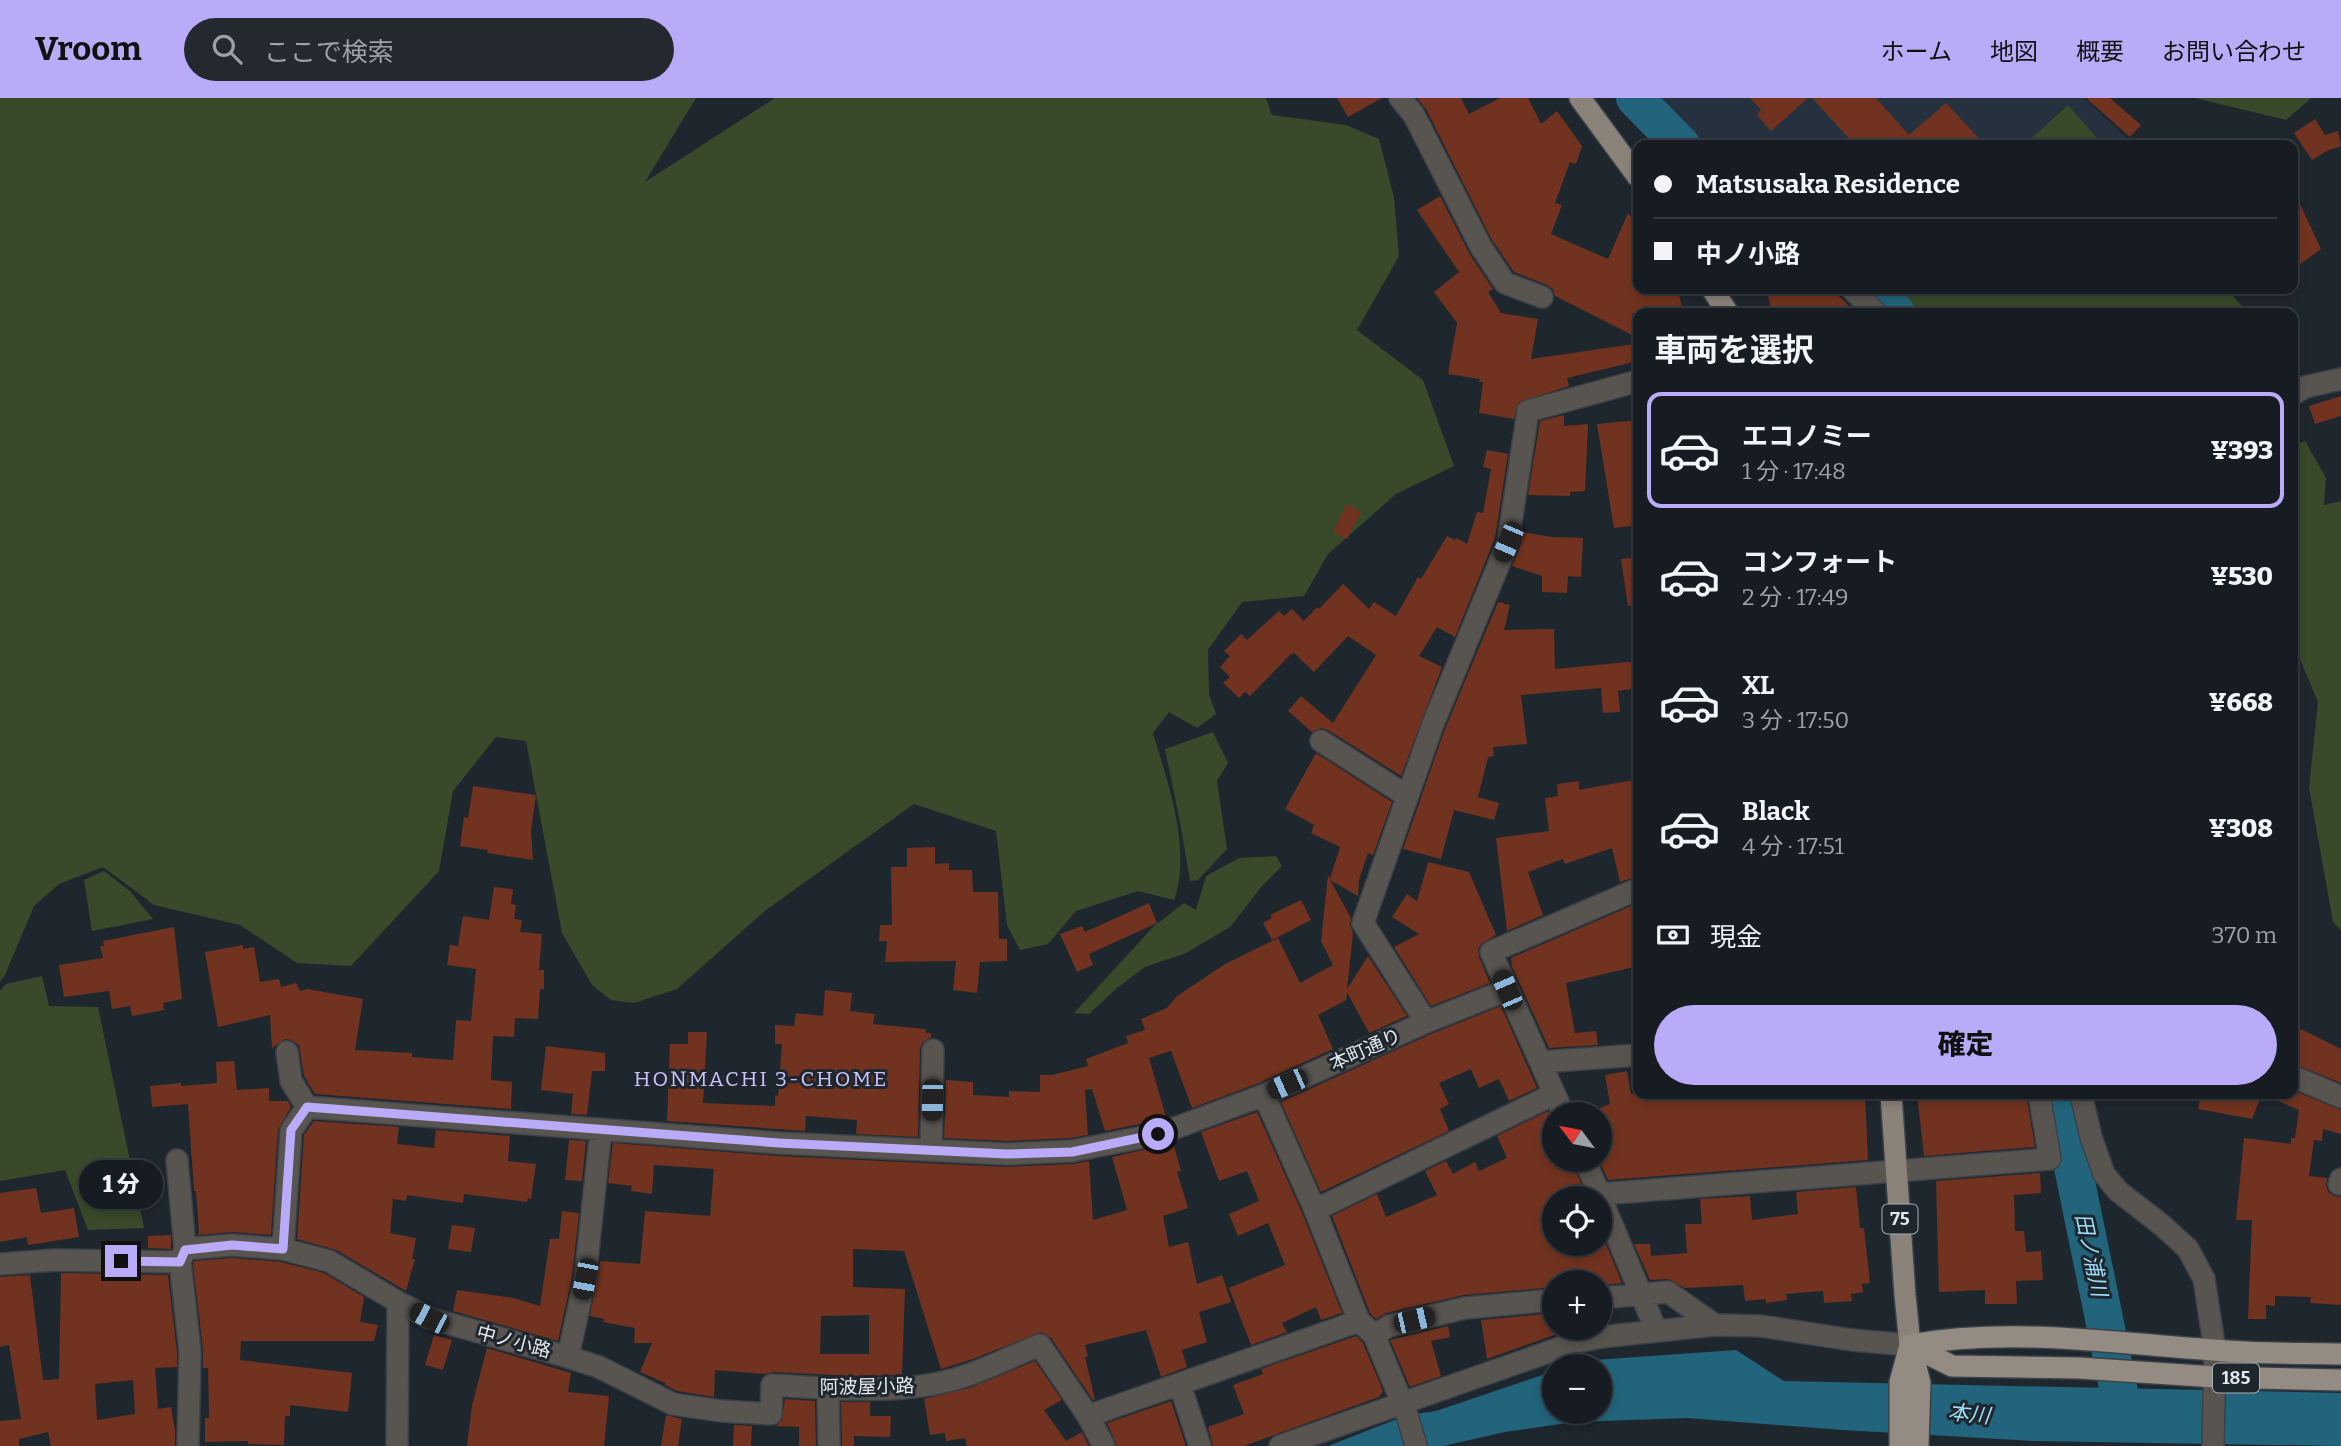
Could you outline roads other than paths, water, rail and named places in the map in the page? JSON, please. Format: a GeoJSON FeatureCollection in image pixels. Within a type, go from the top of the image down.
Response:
{"type":"FeatureCollection","features":[{"type":"Feature","properties":{"kind":"highway","name":"185"},"geometry":{"type":"LineString","coordinates":[[1910,1345],[1951,1338],[2083,1338],[2215,1351],[2341,1354]]}},
{"type":"Feature","properties":{"kind":"highway","name":"185"},"geometry":{"type":"LineString","coordinates":[[1910,1345],[1952,1366],[2079,1368],[2214,1383],[2341,1380]]}},
{"type":"Feature","properties":{"kind":"highway"},"geometry":{"type":"LineString","coordinates":[[1909,1445],[1910,1345]]}},
{"type":"Feature","properties":{"kind":"main road"},"geometry":{"type":"LineString","coordinates":[[1580,98],[1633,170]]}},
{"type":"Feature","properties":{"kind":"main road","name":"75"},"geometry":{"type":"LineString","coordinates":[[1891,1099],[1910,1345]]}},
{"type":"Feature","properties":{"kind":"street"},"geometry":{"type":"LineString","coordinates":[[1400,98],[1414,115],[1481,247],[1505,283],[1542,297]]}},
{"type":"Feature","properties":{"kind":"street"},"geometry":{"type":"LineString","coordinates":[[1857,294],[1871,308]]}},
{"type":"Feature","properties":{"kind":"street"},"geometry":{"type":"LineString","coordinates":[[2298,391],[2305,387],[2341,379]]}},
{"type":"Feature","properties":{"kind":"street"},"geometry":{"type":"LineString","coordinates":[[1426,1022],[1363,923],[1433,724],[1508,542],[1528,411],[1633,382]]}},
{"type":"Feature","properties":{"kind":"street"},"geometry":{"type":"LineString","coordinates":[[1321,741],[1408,796]]}},
{"type":"Feature","properties":{"kind":"street"},"geometry":{"type":"LineString","coordinates":[[1558,1102],[1490,952],[1633,891]]}},
{"type":"Feature","properties":{"kind":"street","name":"本町通り"},"geometry":{"type":"LineString","coordinates":[[307,1107],[779,1143],[1007,1154],[1072,1152],[1158,1134],[1264,1094],[1426,1022],[1507,990]]}},
{"type":"Feature","properties":{"kind":"street"},"geometry":{"type":"LineString","coordinates":[[931,1150],[933,1050]]}},
{"type":"Feature","properties":{"kind":"street"},"geometry":{"type":"LineString","coordinates":[[283,1249],[291,1130],[307,1107],[291,1081],[287,1052]]}},
{"type":"Feature","properties":{"kind":"street"},"geometry":{"type":"LineString","coordinates":[[1541,1062],[1633,1055]]}},
{"type":"Feature","properties":{"kind":"street"},"geometry":{"type":"LineString","coordinates":[[2298,1079],[2341,1097]]}},
{"type":"Feature","properties":{"kind":"street"},"geometry":{"type":"LineString","coordinates":[[1264,1094],[1404,1410],[1416,1446]]}},
{"type":"Feature","properties":{"kind":"street"},"geometry":{"type":"LineString","coordinates":[[1315,1210],[1554,1094]]}},
{"type":"Feature","properties":{"kind":"street"},"geometry":{"type":"LineString","coordinates":[[1612,1193],[2050,1159],[2040,1099]]}},
{"type":"Feature","properties":{"kind":"street"},"geometry":{"type":"LineString","coordinates":[[2082,1099],[2091,1137],[2104,1174],[2118,1191],[2163,1226],[2188,1250],[2204,1279],[2215,1351],[2213,1445]]}},
{"type":"Feature","properties":{"kind":"street"},"geometry":{"type":"LineString","coordinates":[[568,1357],[585,1279],[601,1129]]}},
{"type":"Feature","properties":{"kind":"street"},"geometry":{"type":"LineString","coordinates":[[177,1160],[190,1350],[188,1446]]}},
{"type":"Feature","properties":{"kind":"street"},"geometry":{"type":"LineString","coordinates":[[1612,1223],[1656,1330]]}},
{"type":"Feature","properties":{"kind":"street","name":"中ノ小路"},"geometry":{"type":"LineString","coordinates":[[0,1264],[182,1256],[232,1245],[283,1249],[329,1261],[429,1318],[599,1367],[673,1404],[771,1414],[772,1385]]}},
{"type":"Feature","properties":{"kind":"street"},"geometry":{"type":"LineString","coordinates":[[1612,1297],[1668,1292],[1715,1325]]}},
{"type":"Feature","properties":{"kind":"street"},"geometry":{"type":"LineString","coordinates":[[1104,1446],[1088,1416],[1180,1385],[1367,1328],[1389,1326],[1465,1308],[1542,1301]]}},
{"type":"Feature","properties":{"kind":"street"},"geometry":{"type":"LineString","coordinates":[[397,1446],[398,1302]]}},
{"type":"Feature","properties":{"kind":"street"},"geometry":{"type":"LineString","coordinates":[[1280,1446],[1404,1410],[1577,1342],[1601,1337],[1715,1325],[1762,1326],[1910,1345]]}},
{"type":"Feature","properties":{"kind":"street","name":"阿波屋小路"},"geometry":{"type":"LineString","coordinates":[[772,1385],[907,1388],[970,1374],[1040,1345],[1088,1416]]}},
{"type":"Feature","properties":{"kind":"street"},"geometry":{"type":"LineString","coordinates":[[1180,1385],[1200,1446]]}},
{"type":"Feature","properties":{"kind":"street"},"geometry":{"type":"LineString","coordinates":[[828,1388],[829,1446]]}},
{"type":"Feature","properties":{"kind":"water","name":"本川"},"geometry":{"type":"Polygon","coordinates":[[[1736,1350],[1784,1381],[2341,1393],[2341,1446],[2034,1441],[1687,1418],[1612,1421],[1612,1359],[1736,1350]]]}},
{"type":"Feature","properties":{"kind":"water"},"geometry":{"type":"Polygon","coordinates":[[[1542,1375],[1542,1424],[1560,1424],[1505,1432],[1443,1446],[1328,1446],[1407,1415],[1436,1411],[1542,1375]]]}},
{"type":"Feature","properties":{"kind":"waterway","name":"田ノ浦川"},"geometry":{"type":"LineString","coordinates":[[1635,98],[1676,140]]}},
{"type":"Feature","properties":{"kind":"waterway","name":"田ノ浦川"},"geometry":{"type":"LineString","coordinates":[[1878,294],[1891,308]]}},
{"type":"Feature","properties":{"kind":"waterway","name":"田ノ浦川"},"geometry":{"type":"LineString","coordinates":[[2059,1099],[2124,1416]]}},
{"type":"Feature","properties":{"kind":"district","name":"HONMACHI 3-CHOME"},"geometry":{"type":"Point","coordinates":[761,1079]}}]}
